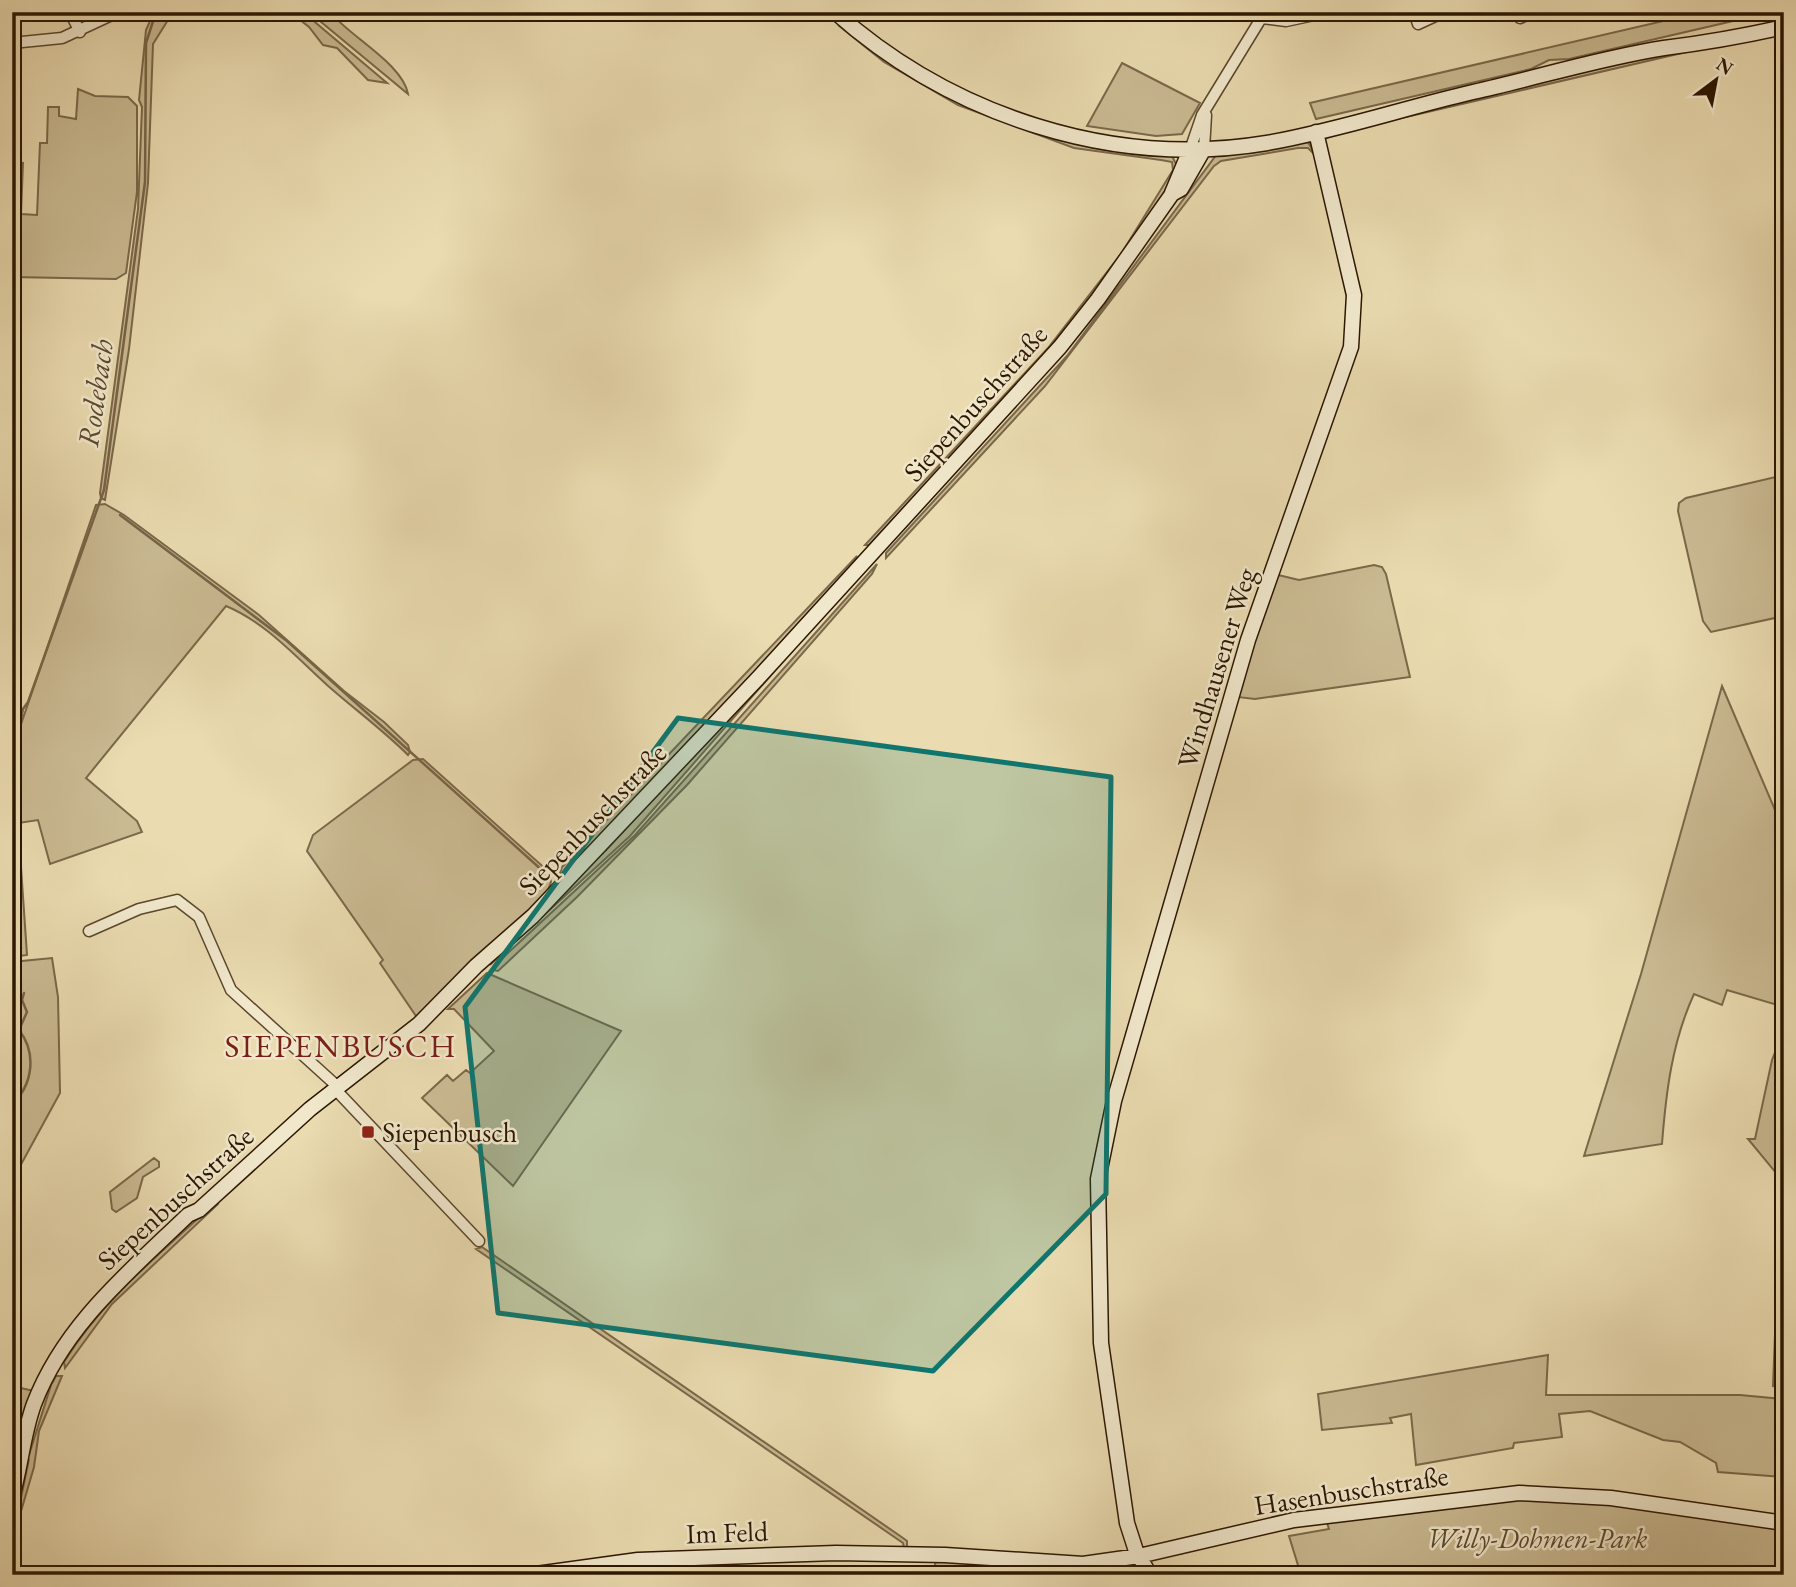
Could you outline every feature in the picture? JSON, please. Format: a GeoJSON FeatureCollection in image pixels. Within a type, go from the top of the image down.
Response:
{"type":"FeatureCollection","features":[{"type":"Feature","properties":{"kind":"street"},"geometry":{"type":"LineString","coordinates":[[71,12],[80,32]]}},
{"type":"Feature","properties":{"kind":"street"},"geometry":{"type":"LineString","coordinates":[[12,43],[34,43],[80,32],[118,12]]}},
{"type":"Feature","properties":{"kind":"street"},"geometry":{"type":"LineString","coordinates":[[835,12],[872,43],[948,91],[1018,120],[1053,132],[1121,145],[1197,149],[1266,143],[1316,132],[1784,18]]}},
{"type":"Feature","properties":{"kind":"street"},"geometry":{"type":"LineString","coordinates":[[1197,149],[1198,124],[1264,15],[1286,21],[1328,12]]}},
{"type":"Feature","properties":{"kind":"street"},"geometry":{"type":"LineString","coordinates":[[1414,12],[1418,24],[1444,12]]}},
{"type":"Feature","properties":{"kind":"street"},"geometry":{"type":"LineString","coordinates":[[1517,12],[1520,18],[1534,12]]}},
{"type":"Feature","properties":{"kind":"street"},"geometry":{"type":"LineString","coordinates":[[1664,48],[1715,42],[1784,27]]}},
{"type":"Feature","properties":{"kind":"street","name":"Windhausener Weg"},"geometry":{"type":"LineString","coordinates":[[1150,1575],[1139,1556],[1127,1523],[1102,1361],[1098,1178],[1106,1135],[1258,608],[1351,347],[1354,295],[1316,132]]}},
{"type":"Feature","properties":{"kind":"street","name":"Siepenbuschstraße"},"geometry":{"type":"LineString","coordinates":[[12,1497],[28,1423],[40,1389],[54,1362],[83,1319],[188,1215],[199,1210],[337,1088],[419,1024],[475,966],[533,916],[620,827],[1060,347],[1098,299],[1172,194],[1173,185],[1197,149]]}},
{"type":"Feature","properties":{"kind":"street"},"geometry":{"type":"LineString","coordinates":[[89,931],[139,909],[177,900],[199,917],[231,990],[337,1088],[480,1241]]}},
{"type":"Feature","properties":{"kind":"street","name":"Hasenbuschstraße"},"geometry":{"type":"LineString","coordinates":[[928,1554],[1083,1564],[1139,1556],[1294,1520],[1519,1493],[1611,1498],[1784,1522]]}},
{"type":"Feature","properties":{"kind":"street","name":"Im Feld"},"geometry":{"type":"LineString","coordinates":[[529,1575],[679,1558],[836,1553],[928,1554]]}},
{"type":"Feature","properties":{"kind":"highlighted area"},"geometry":{"type":"Polygon","coordinates":[[[678,718],[1111,777],[1106,1194],[933,1371],[498,1313],[465,1007],[678,718]]]}},
{"type":"Feature","properties":{"kind":"green space"},"geometry":{"type":"Polygon","coordinates":[[[154,12],[173,12],[153,44],[148,183],[129,349],[105,500],[100,493],[138,209],[142,107],[139,100],[146,30],[154,12]]]}},
{"type":"Feature","properties":{"kind":"green space"},"geometry":{"type":"Polygon","coordinates":[[[290,12],[303,12],[387,83],[368,80],[337,48],[323,45],[309,27],[290,12]]]}},
{"type":"Feature","properties":{"kind":"green space"},"geometry":{"type":"Polygon","coordinates":[[[309,12],[330,12],[386,61],[404,83],[408,94],[309,12]]]}},
{"type":"Feature","properties":{"kind":"green space"},"geometry":{"type":"Polygon","coordinates":[[[1702,12],[1772,12],[1569,59],[1549,60],[1531,69],[1316,119],[1310,103],[1702,12]]]}},
{"type":"Feature","properties":{"kind":"green space"},"geometry":{"type":"Polygon","coordinates":[[[838,25],[939,90],[1144,154],[1172,156],[1177,166],[1158,205],[1060,340],[869,545],[865,545],[1048,348],[1121,254],[1173,170],[1172,162],[1074,148],[958,105],[884,62],[838,25]]]}},
{"type":"Feature","properties":{"kind":"green space"},"geometry":{"type":"Polygon","coordinates":[[[1695,50],[1354,129],[1323,139],[1327,134],[1666,52],[1695,50]]]}},
{"type":"Feature","properties":{"kind":"green space"},"geometry":{"type":"Polygon","coordinates":[[[1122,63],[1200,103],[1182,134],[1156,136],[1087,126],[1122,63]]]}},
{"type":"Feature","properties":{"kind":"green space"},"geometry":{"type":"Polygon","coordinates":[[[78,89],[95,96],[128,97],[137,106],[137,192],[126,273],[116,279],[12,277],[12,162],[23,163],[21,214],[37,215],[40,143],[47,143],[48,107],[59,107],[59,116],[76,119],[78,89]]]}},
{"type":"Feature","properties":{"kind":"green space"},"geometry":{"type":"Polygon","coordinates":[[[1308,142],[1316,156],[1308,148],[1298,148],[1221,161],[1214,166],[1045,386],[886,558],[886,553],[1067,356],[1217,154],[1308,142]]]}},
{"type":"Feature","properties":{"kind":"green space"},"geometry":{"type":"Polygon","coordinates":[[[1784,475],[1784,616],[1711,632],[1703,621],[1678,511],[1679,503],[1686,498],[1784,475]]]}},
{"type":"Feature","properties":{"kind":"green space"},"geometry":{"type":"Polygon","coordinates":[[[105,504],[124,515],[259,615],[344,691],[384,722],[408,745],[410,752],[408,755],[267,631],[226,606],[86,778],[137,821],[142,832],[50,864],[38,820],[18,823],[27,955],[12,957],[12,757],[96,505],[105,504]]]}},
{"type":"Feature","properties":{"kind":"green space"},"geometry":{"type":"Polygon","coordinates":[[[857,556],[853,567],[563,876],[560,873],[562,867],[857,556]]]}},
{"type":"Feature","properties":{"kind":"green space"},"geometry":{"type":"Polygon","coordinates":[[[871,561],[630,836],[490,965],[608,848],[871,561]]]}},
{"type":"Feature","properties":{"kind":"green space"},"geometry":{"type":"Polygon","coordinates":[[[877,564],[872,574],[687,785],[577,897],[498,971],[493,970],[495,965],[635,835],[877,564]]]}},
{"type":"Feature","properties":{"kind":"green space"},"geometry":{"type":"Polygon","coordinates":[[[1374,565],[1382,567],[1386,574],[1410,677],[1255,699],[1237,697],[1274,574],[1299,580],[1374,565]]]}},
{"type":"Feature","properties":{"kind":"green space"},"geometry":{"type":"Polygon","coordinates":[[[1722,686],[1784,831],[1784,1007],[1727,990],[1722,1005],[1694,994],[1680,1030],[1671,1067],[1662,1144],[1584,1156],[1641,974],[1722,686]]]}},
{"type":"Feature","properties":{"kind":"green space"},"geometry":{"type":"Polygon","coordinates":[[[423,759],[549,872],[551,882],[547,893],[418,1019],[380,963],[383,960],[307,851],[313,835],[413,760],[423,759]]]}},
{"type":"Feature","properties":{"kind":"green space"},"geometry":{"type":"Polygon","coordinates":[[[52,958],[58,997],[60,1093],[12,1181],[12,962],[52,958]]]}},
{"type":"Feature","properties":{"kind":"green space"},"geometry":{"type":"Polygon","coordinates":[[[487,973],[621,1031],[513,1186],[422,1098],[447,1075],[453,1081],[466,1070],[470,1073],[494,1051],[454,1009],[448,1009],[487,973]]]}},
{"type":"Feature","properties":{"kind":"green space"},"geometry":{"type":"Polygon","coordinates":[[[1784,1042],[1784,1393],[1783,1387],[1773,1386],[1781,1179],[1748,1139],[1755,1139],[1772,1060],[1776,1050],[1784,1042]]]}},
{"type":"Feature","properties":{"kind":"green space"},"geometry":{"type":"Polygon","coordinates":[[[154,1158],[159,1162],[159,1167],[143,1177],[137,1198],[116,1212],[112,1209],[110,1192],[154,1158]]]}},
{"type":"Feature","properties":{"kind":"green space"},"geometry":{"type":"Polygon","coordinates":[[[216,1202],[218,1204],[112,1304],[65,1368],[64,1362],[80,1339],[115,1297],[216,1202]]]}},
{"type":"Feature","properties":{"kind":"green space"},"geometry":{"type":"Polygon","coordinates":[[[482,1247],[903,1538],[907,1541],[907,1547],[904,1548],[903,1543],[476,1249],[482,1247]]]}},
{"type":"Feature","properties":{"kind":"green space"},"geometry":{"type":"Polygon","coordinates":[[[1548,1355],[1546,1395],[1740,1395],[1784,1399],[1784,1477],[1718,1472],[1716,1463],[1680,1442],[1663,1440],[1590,1411],[1559,1414],[1562,1437],[1514,1443],[1513,1448],[1416,1465],[1411,1414],[1390,1418],[1392,1423],[1322,1430],[1318,1394],[1548,1355]]]}},
{"type":"Feature","properties":{"kind":"green space"},"geometry":{"type":"Polygon","coordinates":[[[50,1375],[33,1427],[29,1455],[51,1385],[56,1376],[62,1376],[39,1431],[34,1467],[12,1542],[29,1459],[12,1520],[12,1510],[35,1409],[50,1375]]]}},
{"type":"Feature","properties":{"kind":"green space"},"geometry":{"type":"Polygon","coordinates":[[[12,1386],[34,1391],[12,1477],[12,1386]]]}},
{"type":"Feature","properties":{"kind":"green space","name":"Willy-Dohmen-Park"},"geometry":{"type":"Polygon","coordinates":[[[1497,1499],[1595,1502],[1784,1530],[1784,1575],[1301,1575],[1289,1536],[1329,1529],[1327,1523],[1497,1499]]]}},
{"type":"Feature","properties":{"kind":"green space"},"geometry":{"type":"Polygon","coordinates":[[[936,1560],[1077,1568],[1076,1575],[933,1575],[936,1560]]]}},
{"type":"Feature","properties":{"kind":"waterway","name":"Rodebach"},"geometry":{"type":"LineString","coordinates":[[12,766],[23,709],[28,702],[104,490],[145,182],[146,43],[156,12]]}},
{"type":"Feature","properties":{"kind":"waterway"},"geometry":{"type":"LineString","coordinates":[[120,515],[287,641],[544,872]]}},
{"type":"Feature","properties":{"kind":"waterway","name":"Rodebach"},"geometry":{"type":"LineString","coordinates":[[12,839],[17,933],[21,948]]}},
{"type":"Feature","properties":{"kind":"waterway","name":"Rodebach"},"geometry":{"type":"LineString","coordinates":[[12,1104],[24,1088],[30,1068],[28,1049],[19,1030],[27,1012],[22,1000],[24,993]]}},
{"type":"Feature","properties":{"kind":"place","name":"Siepenbusch"},"geometry":{"type":"Point","coordinates":[368,1132]}},
{"type":"Feature","properties":{"kind":"district","name":"SIEPENBUSCH"},"geometry":{"type":"Point","coordinates":[341,1046]}}]}
